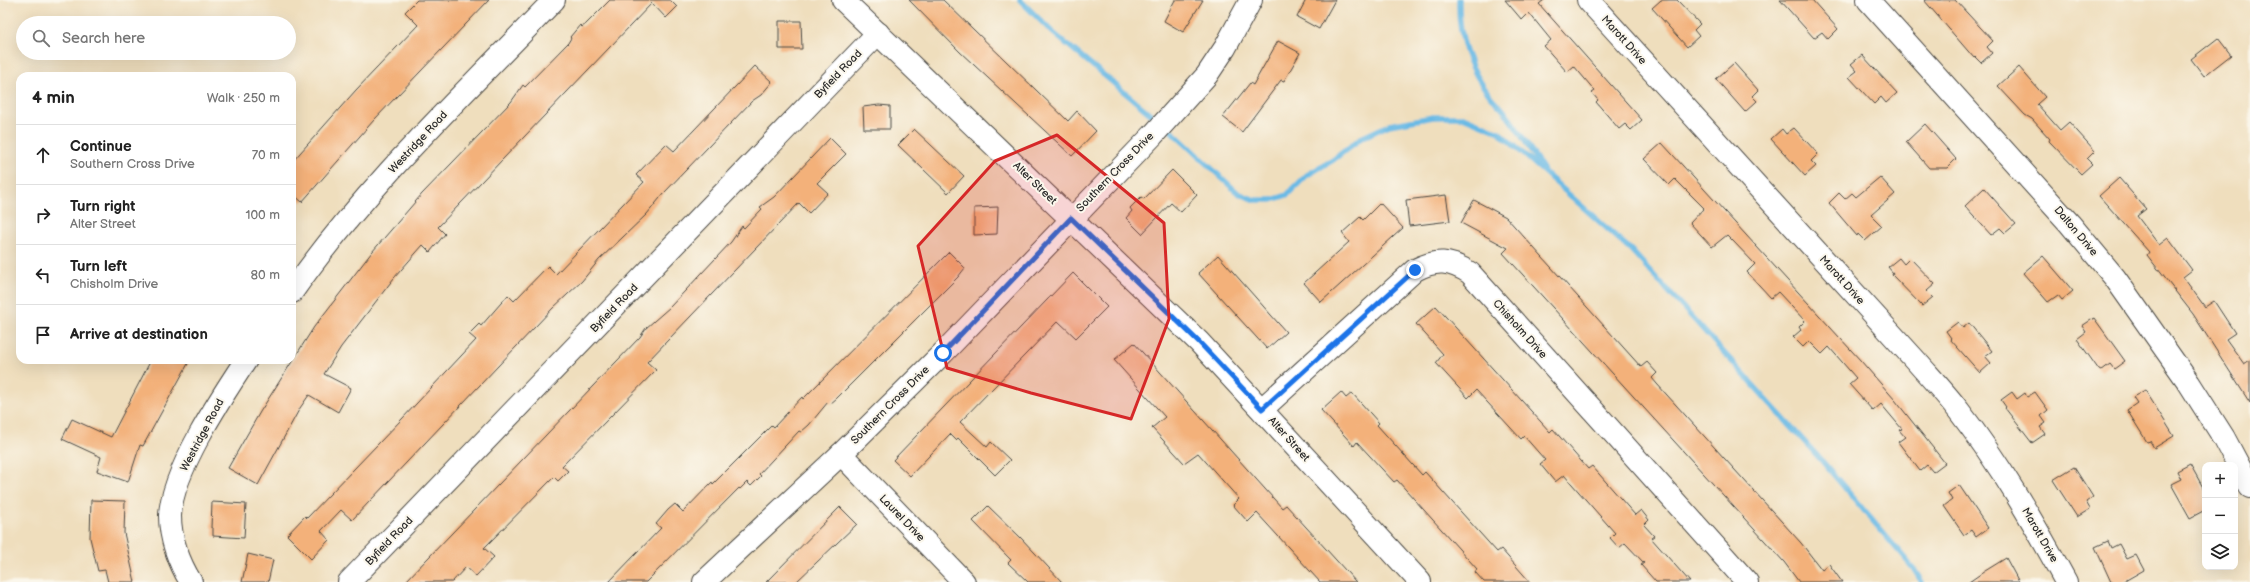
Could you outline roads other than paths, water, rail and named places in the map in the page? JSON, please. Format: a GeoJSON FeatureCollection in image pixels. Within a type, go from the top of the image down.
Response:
{"type":"FeatureCollection","features":[{"type":"Feature","properties":{"kind":"street","name":"Westridge Road"},"geometry":{"type":"LineString","coordinates":[[296,287],[350,217],[405,155],[554,0]]}},
{"type":"Feature","properties":{"kind":"street","name":"Alter Street"},"geometry":{"type":"LineString","coordinates":[[843,0],[1199,342],[1420,582]]}},
{"type":"Feature","properties":{"kind":"street","name":"Southern Cross Drive"},"geometry":{"type":"LineString","coordinates":[[704,582],[841,454],[943,353],[1071,218],[1153,135],[1206,75],[1225,48],[1250,0]]}},
{"type":"Feature","properties":{"kind":"street","name":"Dalton Drive"},"geometry":{"type":"LineString","coordinates":[[1868,0],[2070,224],[2114,278],[2190,383],[2224,438],[2250,488]]}},
{"type":"Feature","properties":{"kind":"street","name":"Marott Drive"},"geometry":{"type":"LineString","coordinates":[[1597,3],[1959,410],[1997,464],[2066,582]]}},
{"type":"Feature","properties":{"kind":"street","name":"Byfield Road"},"geometry":{"type":"LineString","coordinates":[[349,582],[878,33]]}},
{"type":"Feature","properties":{"kind":"street","name":"Chisholm Drive"},"geometry":{"type":"LineString","coordinates":[[1262,409],[1415,270],[1429,263],[1444,262],[1458,265],[1470,274],[1747,582]]}},
{"type":"Feature","properties":{"kind":"street","name":"Westridge Road"},"geometry":{"type":"LineString","coordinates":[[191,582],[177,553],[172,533],[170,516],[173,495],[186,460],[244,364]]}},
{"type":"Feature","properties":{"kind":"street","name":"Laurel Drive"},"geometry":{"type":"LineString","coordinates":[[841,454],[964,582]]}},
{"type":"Feature","properties":{"kind":"waterway"},"geometry":{"type":"LineString","coordinates":[[1020,0],[1051,31],[1160,122]]}},
{"type":"Feature","properties":{"kind":"waterway"},"geometry":{"type":"LineString","coordinates":[[1459,0],[1460,27],[1466,52],[1476,75],[1491,97],[1504,110],[1512,121],[1543,169]]}},
{"type":"Feature","properties":{"kind":"waterway"},"geometry":{"type":"LineString","coordinates":[[1167,127],[1238,193],[1255,200],[1272,200],[1287,195],[1307,175],[1333,160],[1361,138],[1389,125],[1433,117],[1463,117],[1499,132],[1631,250],[1822,461],[1913,568],[1922,582]]}}]}
